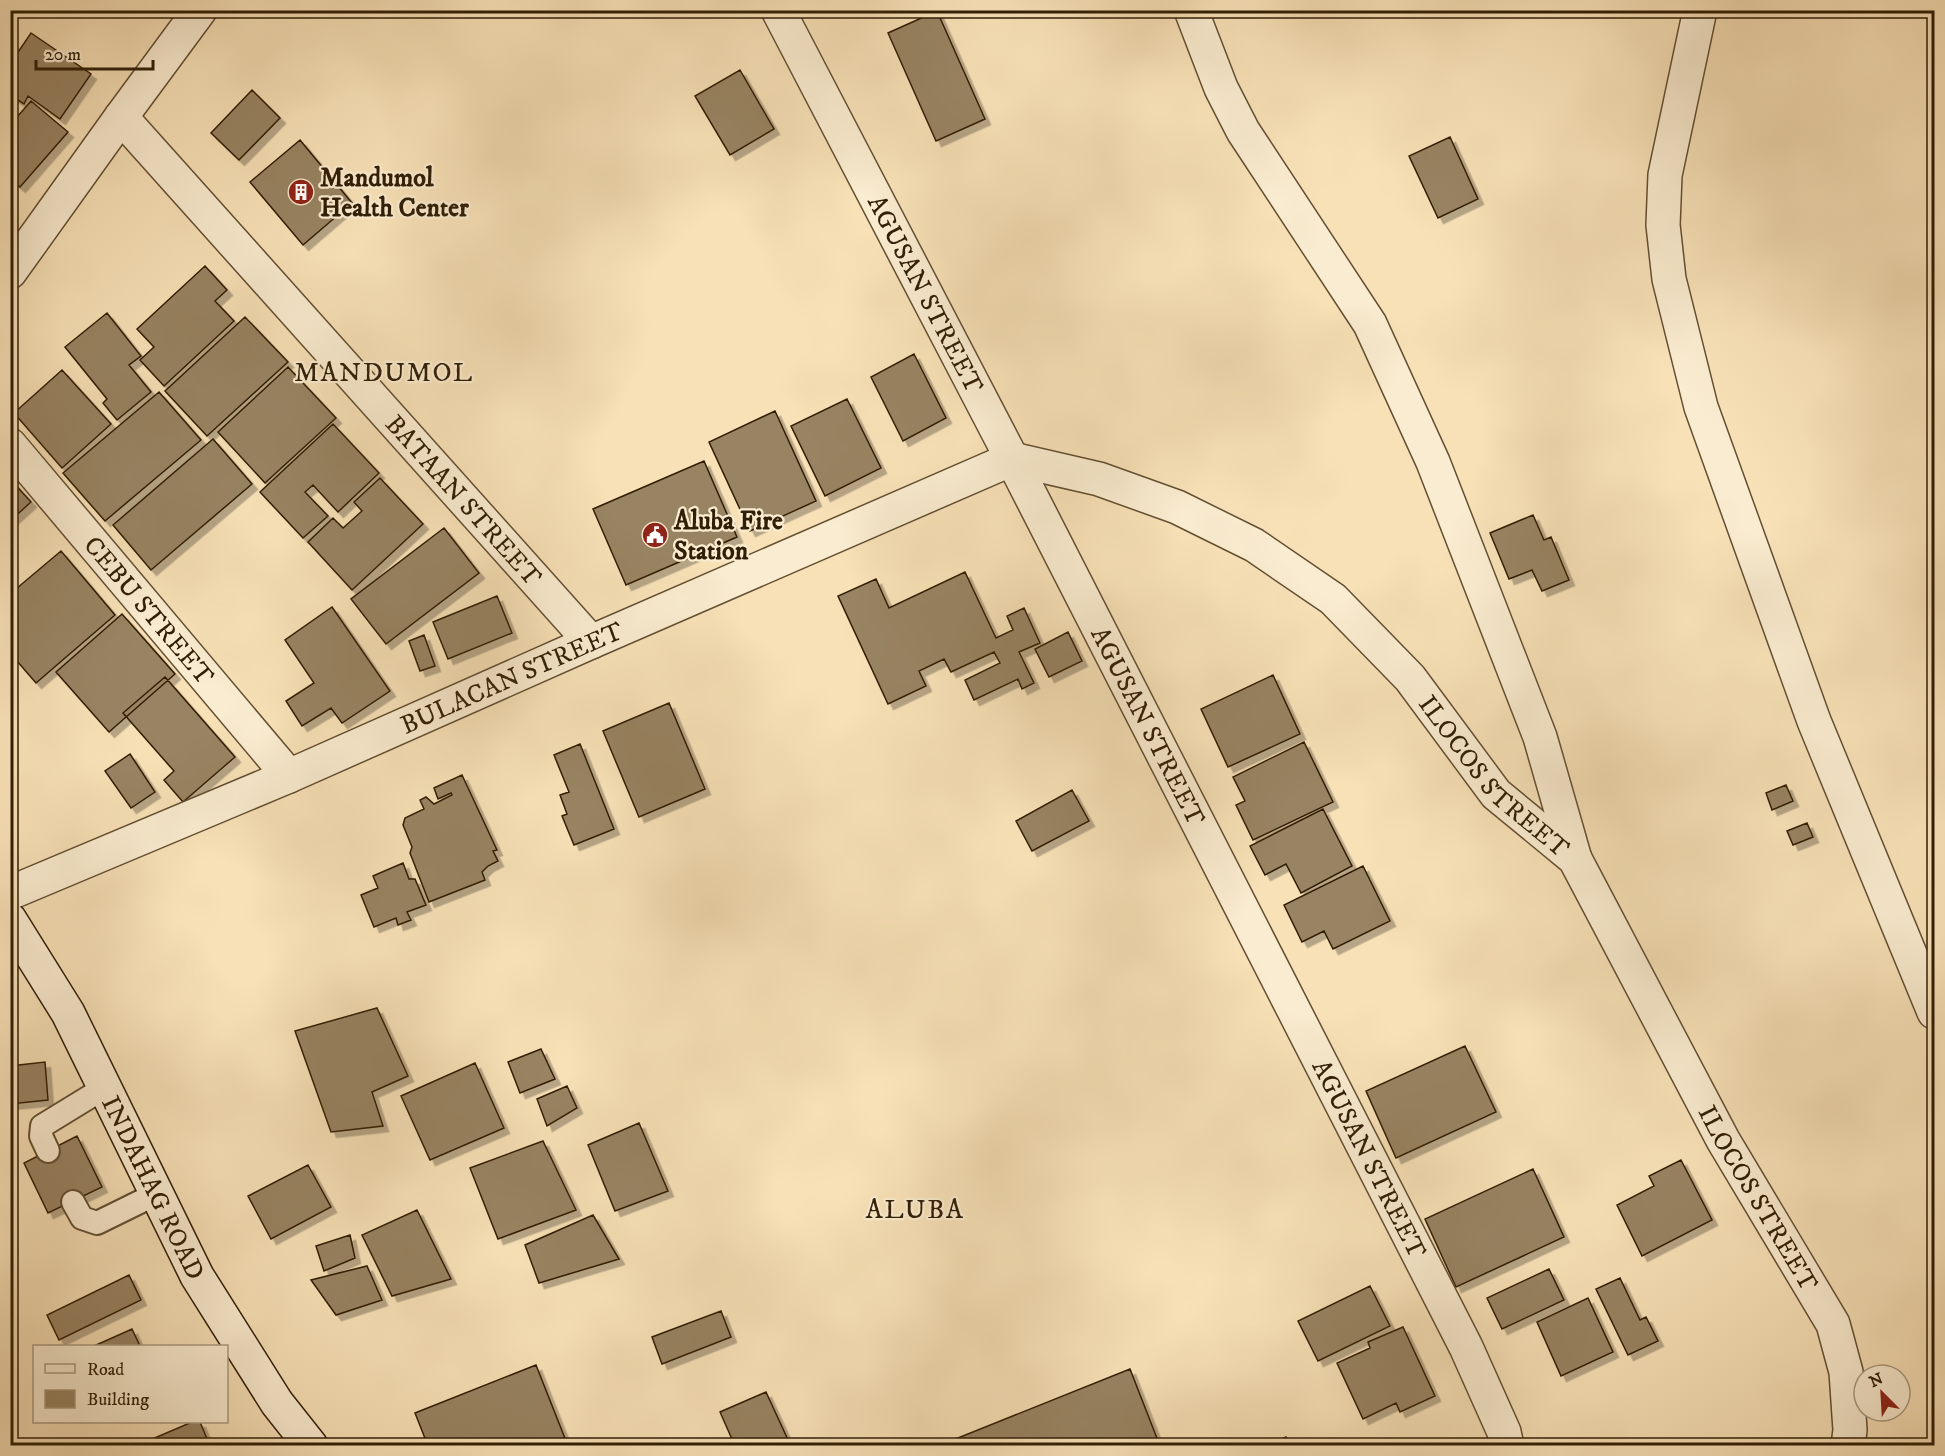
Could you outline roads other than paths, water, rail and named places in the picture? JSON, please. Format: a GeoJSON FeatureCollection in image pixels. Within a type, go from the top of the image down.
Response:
{"type":"FeatureCollection","features":[{"type":"Feature","properties":{"kind":"street"},"geometry":{"type":"LineString","coordinates":[[10,272],[200,10]]}},
{"type":"Feature","properties":{"kind":"street","name":"AGUSAN STREET"},"geometry":{"type":"LineString","coordinates":[[778,10],[1012,459],[1466,1347],[1504,1432],[1507,1446]]}},
{"type":"Feature","properties":{"kind":"street"},"geometry":{"type":"LineString","coordinates":[[1191,10],[1221,88],[1243,131],[1370,324],[1428,452],[1540,737],[1575,859]]}},
{"type":"Feature","properties":{"kind":"street"},"geometry":{"type":"LineString","coordinates":[[1700,10],[1665,175],[1663,225],[1669,279],[1701,407],[1814,721],[1935,1012]]}},
{"type":"Feature","properties":{"kind":"street","name":"BATAAN STREET"},"geometry":{"type":"LineString","coordinates":[[121,117],[591,642]]}},
{"type":"Feature","properties":{"kind":"street","name":"CEBU STREET"},"geometry":{"type":"LineString","coordinates":[[10,445],[289,777]]}},
{"type":"Feature","properties":{"kind":"street","name":"BULACAN STREET"},"geometry":{"type":"LineString","coordinates":[[10,893],[289,777],[591,642],[1012,459]]}},
{"type":"Feature","properties":{"kind":"street","name":"ILOCOS STREET"},"geometry":{"type":"LineString","coordinates":[[1012,459],[1099,479],[1177,507],[1254,545],[1333,599],[1410,678],[1496,794],[1575,859],[1723,1140],[1833,1324],[1846,1372],[1850,1430],[1848,1446]]}},
{"type":"Feature","properties":{"kind":"street","name":"INDAHAG ROAD"},"geometry":{"type":"LineString","coordinates":[[10,920],[68,1013],[197,1276],[277,1403],[311,1446]]}},
{"type":"Feature","properties":{"kind":"lane"},"geometry":{"type":"LineString","coordinates":[[48,1151],[41,1136],[42,1126],[104,1088]]}},
{"type":"Feature","properties":{"kind":"lane"},"geometry":{"type":"LineString","coordinates":[[73,1202],[82,1218],[97,1223],[156,1194]]}},
{"type":"Feature","properties":{"kind":"place","name":"Mandumol Health Center"},"geometry":{"type":"Point","coordinates":[301,192]}},
{"type":"Feature","properties":{"kind":"place","name":"Aluba Fire Station"},"geometry":{"type":"Point","coordinates":[655,535]}},
{"type":"Feature","properties":{"kind":"district","name":"MANDUMOL"},"geometry":{"type":"Point","coordinates":[384,372]}},
{"type":"Feature","properties":{"kind":"district","name":"ALUBA"},"geometry":{"type":"Point","coordinates":[915,1209]}}]}
